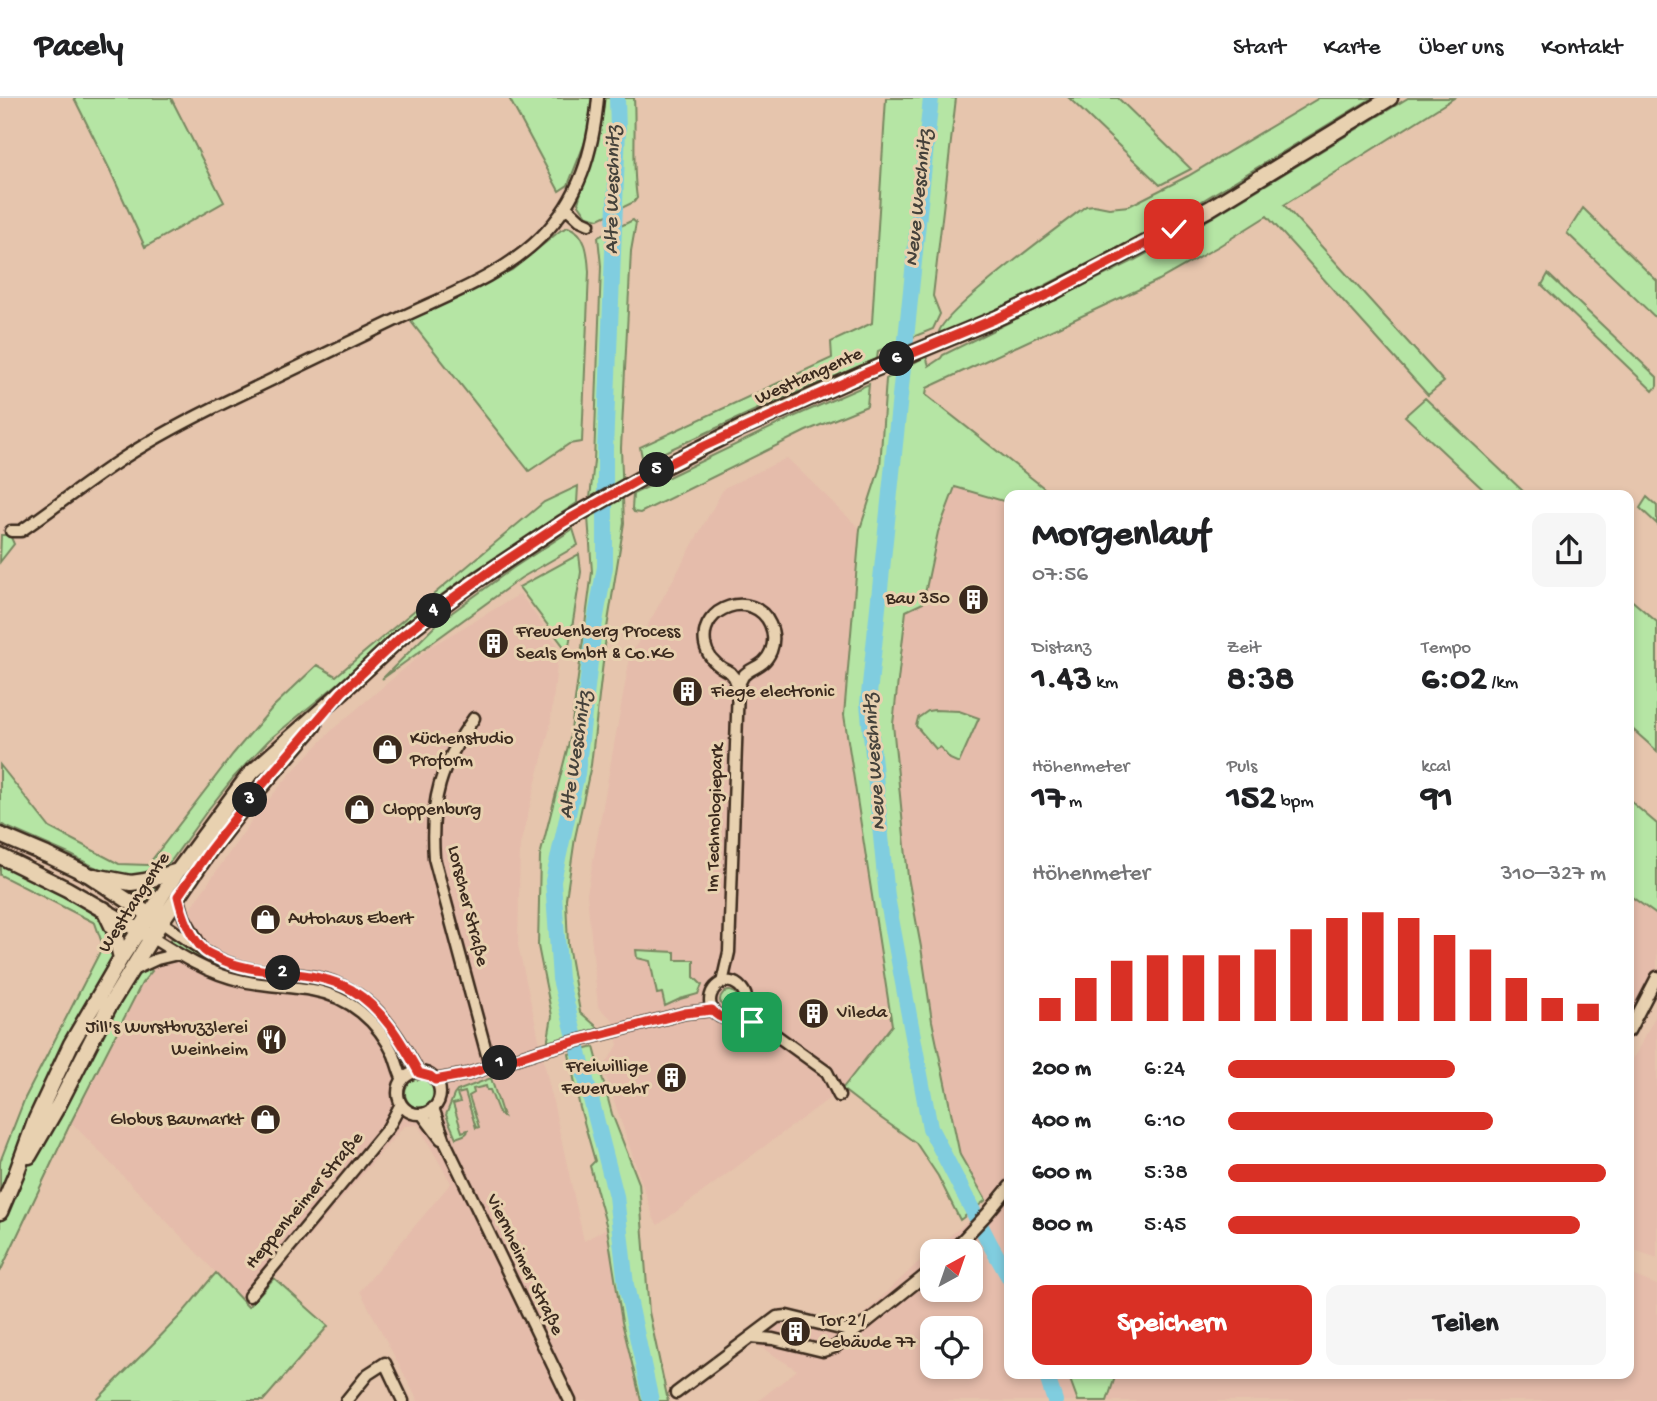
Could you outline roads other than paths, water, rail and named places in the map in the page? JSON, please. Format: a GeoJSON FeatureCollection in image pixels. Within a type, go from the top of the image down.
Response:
{"type":"FeatureCollection","features":[{"type":"Feature","properties":{"kind":"main road","name":"Westtangente"},"geometry":{"type":"LineString","coordinates":[[155,918],[178,870],[249,775],[402,636],[477,580],[564,522],[645,476],[741,428],[1051,293],[1174,229],[1390,98]]}},
{"type":"Feature","properties":{"kind":"main road","name":"Westtangente"},"geometry":{"type":"LineString","coordinates":[[0,1212],[29,1135],[59,1069],[121,958],[178,896],[245,805],[342,692]]}},
{"type":"Feature","properties":{"kind":"main road"},"geometry":{"type":"LineString","coordinates":[[0,835],[89,875],[155,918]]}},
{"type":"Feature","properties":{"kind":"main road"},"geometry":{"type":"LineString","coordinates":[[0,856],[67,888],[144,933]]}},
{"type":"Feature","properties":{"kind":"main road"},"geometry":{"type":"LineString","coordinates":[[89,875],[131,883],[178,870]]}},
{"type":"Feature","properties":{"kind":"main road"},"geometry":{"type":"LineString","coordinates":[[104,909],[114,930],[121,958]]}},
{"type":"Feature","properties":{"kind":"main road","name":"Westtangente"},"geometry":{"type":"LineString","coordinates":[[16,1174],[46,1128],[108,1008],[130,972],[144,933]]}},
{"type":"Feature","properties":{"kind":"street"},"geometry":{"type":"LineString","coordinates":[[11,531],[20,531],[118,461],[161,435],[476,282],[521,256],[543,235],[576,190],[588,159],[598,98]]}},
{"type":"Feature","properties":{"kind":"street"},"geometry":{"type":"LineString","coordinates":[[566,207],[580,220],[589,224]]}},
{"type":"Feature","properties":{"kind":"street"},"geometry":{"type":"LineString","coordinates":[[739,604],[753,607],[764,615],[770,623],[773,646],[760,666],[744,674],[738,686],[732,674],[718,666],[710,656],[706,649],[705,636],[709,623],[717,612],[739,604]]}},
{"type":"Feature","properties":{"kind":"street","name":"Im Technologiepark"},"geometry":{"type":"LineString","coordinates":[[728,983],[738,686]]}},
{"type":"Feature","properties":{"kind":"street","name":"Lorscher Straße"},"geometry":{"type":"LineString","coordinates":[[474,718],[442,774],[432,828],[434,858],[490,1066]]}},
{"type":"Feature","properties":{"kind":"street"},"geometry":{"type":"LineString","coordinates":[[178,896],[184,917],[203,950]]}},
{"type":"Feature","properties":{"kind":"street"},"geometry":{"type":"LineString","coordinates":[[155,918],[227,963],[322,978],[350,990],[368,1001],[386,1020],[401,1040],[419,1073]]}},
{"type":"Feature","properties":{"kind":"street"},"geometry":{"type":"LineString","coordinates":[[144,933],[206,969],[240,981],[313,990],[335,996],[353,1006],[369,1018],[382,1034],[403,1080]]}},
{"type":"Feature","properties":{"kind":"street"},"geometry":{"type":"LineString","coordinates":[[130,972],[153,961],[178,954]]}},
{"type":"Feature","properties":{"kind":"street"},"geometry":{"type":"LineString","coordinates":[[1634,1021],[1657,977]]}},
{"type":"Feature","properties":{"kind":"street"},"geometry":{"type":"LineString","coordinates":[[728,983],[739,985],[745,995],[742,1011],[727,1019],[716,1015],[710,1004],[711,992],[716,986],[728,983]]}},
{"type":"Feature","properties":{"kind":"street"},"geometry":{"type":"LineString","coordinates":[[435,1080],[468,1074],[542,1050],[710,1004]]}},
{"type":"Feature","properties":{"kind":"street"},"geometry":{"type":"LineString","coordinates":[[742,1011],[827,1072],[839,1096]]}},
{"type":"Feature","properties":{"kind":"street"},"geometry":{"type":"LineString","coordinates":[[413,1073],[419,1073],[435,1080],[439,1091],[437,1103],[422,1114],[410,1112],[401,1104],[398,1092],[403,1080],[413,1073]]}},
{"type":"Feature","properties":{"kind":"street"},"geometry":{"type":"LineString","coordinates":[[439,1091],[468,1074]]}},
{"type":"Feature","properties":{"kind":"street","name":"Heppenheimer Straße"},"geometry":{"type":"LineString","coordinates":[[249,1296],[388,1128],[401,1104]]}},
{"type":"Feature","properties":{"kind":"street","name":"Viernheimer Straße"},"geometry":{"type":"LineString","coordinates":[[433,1108],[446,1144],[570,1401]]}},
{"type":"Feature","properties":{"kind":"street","name":"Heppenheimer Straße"},"geometry":{"type":"LineString","coordinates":[[388,1128],[410,1112]]}},
{"type":"Feature","properties":{"kind":"street","name":"Viernheimer Straße"},"geometry":{"type":"LineString","coordinates":[[422,1114],[446,1144]]}},
{"type":"Feature","properties":{"kind":"street"},"geometry":{"type":"LineString","coordinates":[[964,1239],[1004,1193]]}},
{"type":"Feature","properties":{"kind":"street"},"geometry":{"type":"LineString","coordinates":[[750,1337],[773,1339],[822,1352],[835,1347],[920,1279]]}},
{"type":"Feature","properties":{"kind":"street"},"geometry":{"type":"LineString","coordinates":[[676,1393],[781,1315],[853,1332]]}},
{"type":"Feature","properties":{"kind":"street"},"geometry":{"type":"LineString","coordinates":[[346,1401],[368,1374],[385,1363],[403,1401]]}},
{"type":"Feature","properties":{"kind":"waterway","name":"Alte Weschnitz"},"geometry":{"type":"LineString","coordinates":[[617,98],[605,450],[605,567],[594,627],[577,774],[553,881],[560,979],[616,1196],[626,1285],[651,1401]]}},
{"type":"Feature","properties":{"kind":"waterway","name":"Neue Weschnitz"},"geometry":{"type":"LineString","coordinates":[[931,98],[868,704],[887,897],[930,1128],[1004,1268]]}},
{"type":"Feature","properties":{"kind":"waterway","name":"Neue Weschnitz"},"geometry":{"type":"LineString","coordinates":[[1048,1379],[1055,1401]]}},
{"type":"Feature","properties":{"kind":"place","name":"Bau 350"},"geometry":{"type":"Point","coordinates":[973,599]}},
{"type":"Feature","properties":{"kind":"place","name":"Freudenberg Process Seals GmbH & Co.KG"},"geometry":{"type":"Point","coordinates":[493,643]}},
{"type":"Feature","properties":{"kind":"place","name":"Fiege electronic"},"geometry":{"type":"Point","coordinates":[688,692]}},
{"type":"Feature","properties":{"kind":"place","name":"Küchenstudio Proform"},"geometry":{"type":"Point","coordinates":[387,750]}},
{"type":"Feature","properties":{"kind":"place","name":"Cloppenburg"},"geometry":{"type":"Point","coordinates":[360,810]}},
{"type":"Feature","properties":{"kind":"place","name":"Autohaus Ebert"},"geometry":{"type":"Point","coordinates":[265,919]}},
{"type":"Feature","properties":{"kind":"place","name":"Vileda"},"geometry":{"type":"Point","coordinates":[814,1013]}},
{"type":"Feature","properties":{"kind":"place","name":"Jill's Wurstbruzzlerei Weinheim"},"geometry":{"type":"Point","coordinates":[271,1039]}},
{"type":"Feature","properties":{"kind":"place","name":"Freiwillige Feuerwehr"},"geometry":{"type":"Point","coordinates":[671,1078]}},
{"type":"Feature","properties":{"kind":"place","name":"Globus Baumarkt"},"geometry":{"type":"Point","coordinates":[266,1120]}},
{"type":"Feature","properties":{"kind":"place","name":"Tor 2 / Gebäude 77"},"geometry":{"type":"Point","coordinates":[796,1332]}}]}
